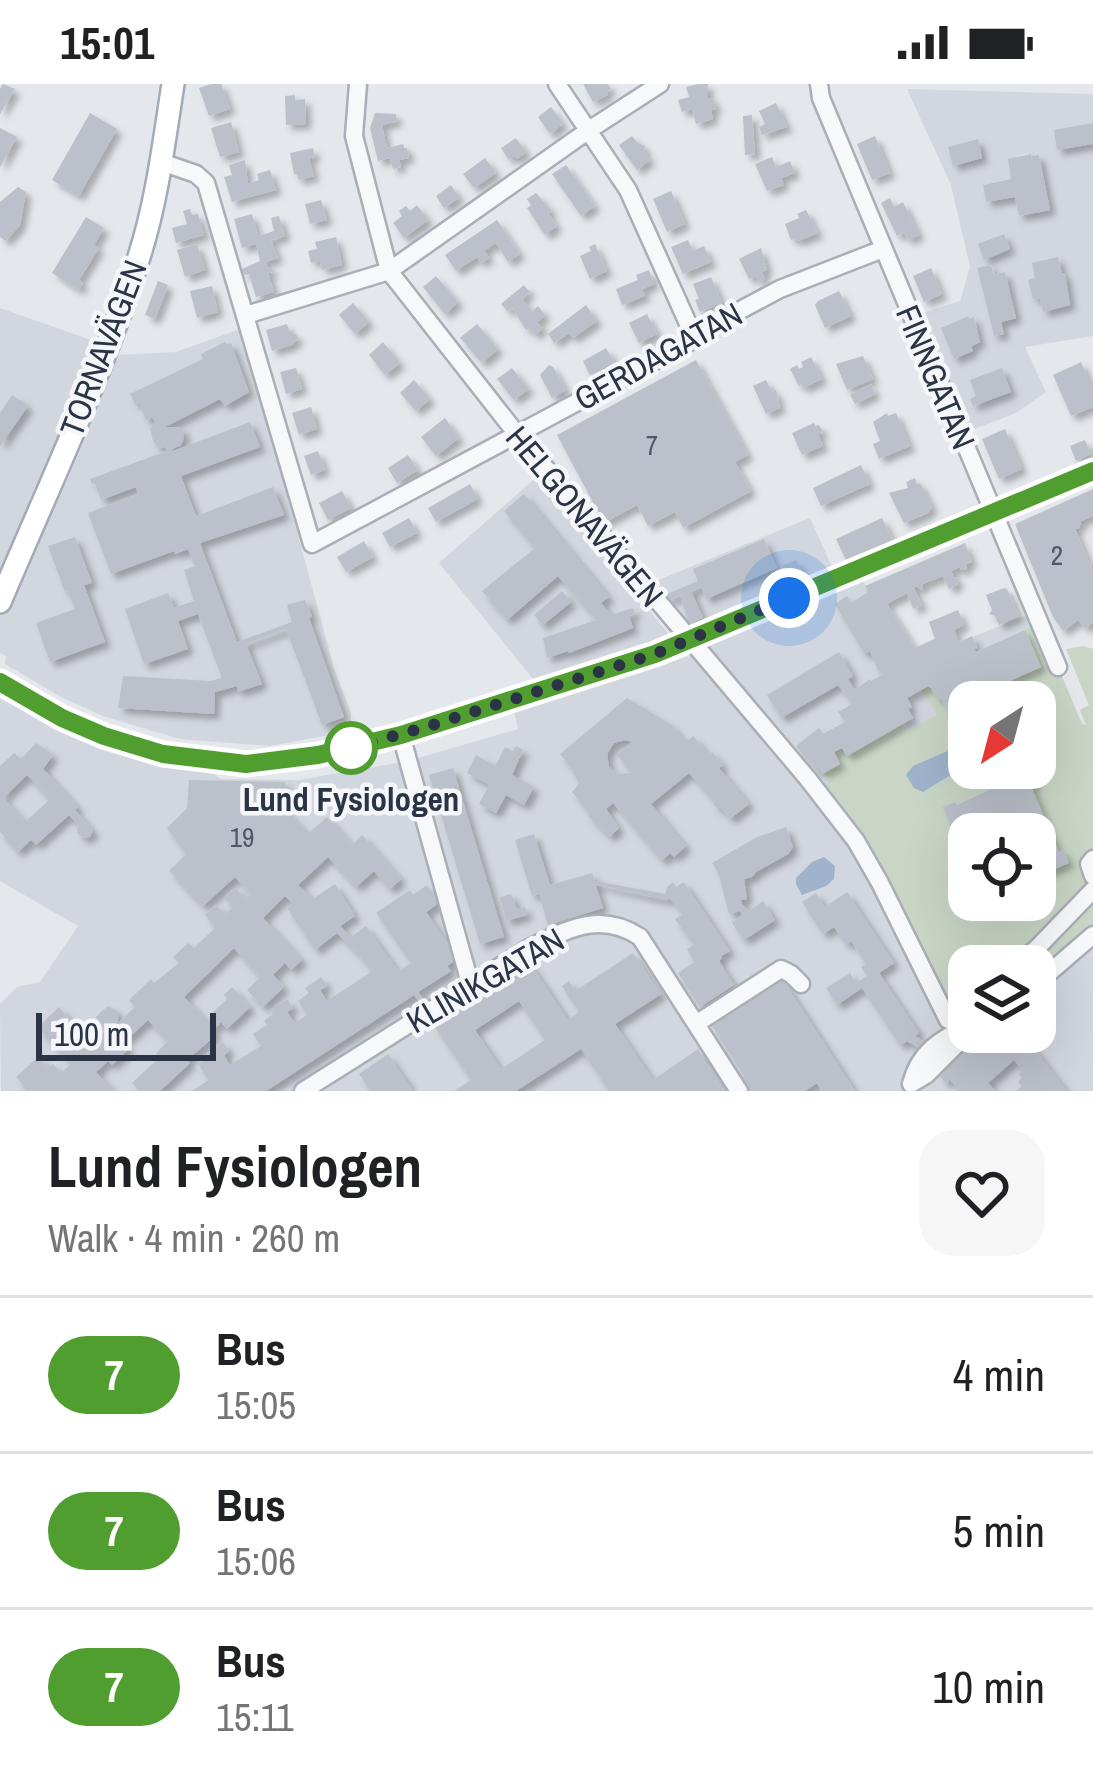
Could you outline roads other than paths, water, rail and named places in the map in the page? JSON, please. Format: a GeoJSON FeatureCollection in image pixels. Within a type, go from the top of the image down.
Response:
{"type":"FeatureCollection","features":[{"type":"Feature","properties":{"kind":"main road","name":"TORNAVÄGEN"},"geometry":{"type":"LineString","coordinates":[[0,602],[112,336],[141,253],[173,84]]}},
{"type":"Feature","properties":{"kind":"street","name":"HELGONAVÄGEN"},"geometry":{"type":"LineString","coordinates":[[358,84],[354,136],[388,271],[516,434],[856,841],[948,1017]]}},
{"type":"Feature","properties":{"kind":"street"},"geometry":{"type":"LineString","coordinates":[[557,84],[628,190],[695,339]]}},
{"type":"Feature","properties":{"kind":"street"},"geometry":{"type":"LineString","coordinates":[[160,162],[191,171],[206,184],[246,316],[388,271],[660,84]]}},
{"type":"Feature","properties":{"kind":"street","name":"FINNGATAN"},"geometry":{"type":"LineString","coordinates":[[819,84],[1058,667]]}},
{"type":"Feature","properties":{"kind":"street","name":"GERDAGATAN"},"geometry":{"type":"LineString","coordinates":[[246,316],[312,544],[780,289],[883,249]]}},
{"type":"Feature","properties":{"kind":"street"},"geometry":{"type":"LineString","coordinates":[[0,682],[34,704],[104,736],[163,754],[246,764],[318,755],[401,735],[688,641],[1093,471]]}},
{"type":"Feature","properties":{"kind":"street"},"geometry":{"type":"LineString","coordinates":[[401,735],[470,983]]}},
{"type":"Feature","properties":{"kind":"street"},"geometry":{"type":"LineString","coordinates":[[1093,859],[1093,876]]}},
{"type":"Feature","properties":{"kind":"street"},"geometry":{"type":"LineString","coordinates":[[1040,945],[1093,890]]}},
{"type":"Feature","properties":{"kind":"street","name":"KLINIKGATAN"},"geometry":{"type":"LineString","coordinates":[[303,1091],[531,946],[568,930],[614,923],[640,937],[739,1091]]}},
{"type":"Feature","properties":{"kind":"street"},"geometry":{"type":"LineString","coordinates":[[1056,967],[1093,935]]}},
{"type":"Feature","properties":{"kind":"street"},"geometry":{"type":"LineString","coordinates":[[696,1024],[781,968],[801,984]]}},
{"type":"Feature","properties":{"kind":"street"},"geometry":{"type":"LineString","coordinates":[[914,1088],[948,1052]]}},
{"type":"Feature","properties":{"kind":"water"},"geometry":{"type":"Polygon","coordinates":[[[948,751],[948,777],[923,792],[906,775],[913,766],[948,751]]]}},
{"type":"Feature","properties":{"kind":"water"},"geometry":{"type":"Polygon","coordinates":[[[824,857],[835,866],[834,879],[802,895],[796,878],[824,857]]]}},
{"type":"Feature","properties":{"kind":"place","name":"Lund Fysiologen"},"geometry":{"type":"Point","coordinates":[351,748]}}]}
